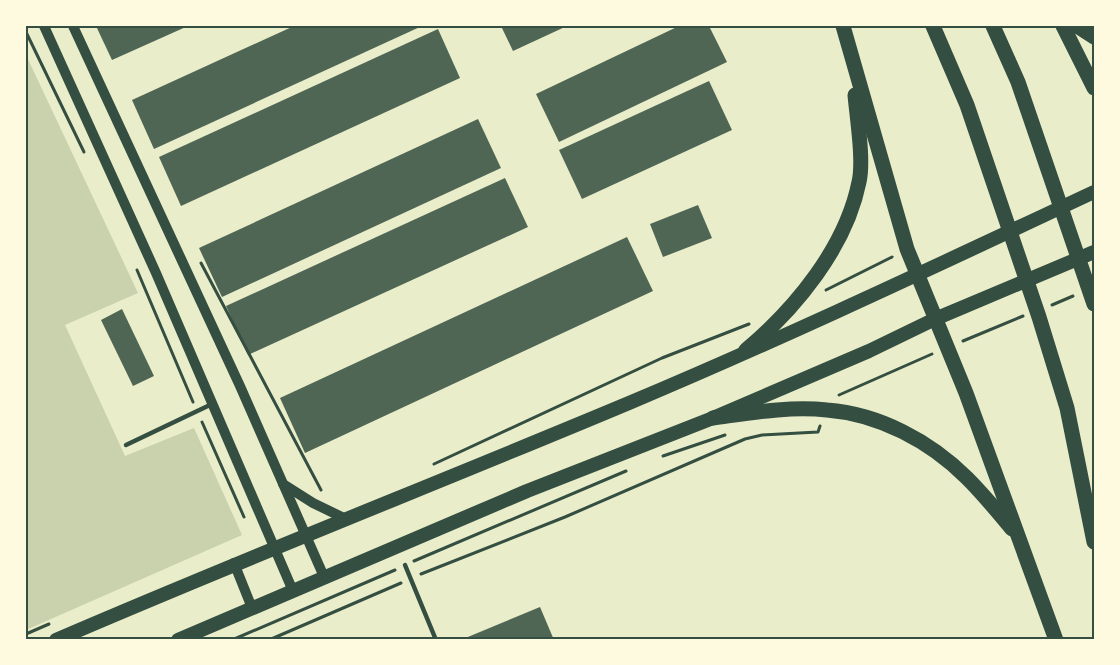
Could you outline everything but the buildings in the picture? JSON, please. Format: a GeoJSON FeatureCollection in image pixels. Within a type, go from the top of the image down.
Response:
{"type":"FeatureCollection","features":[{"type":"Feature","properties":{"kind":"highway"},"geometry":{"type":"LineString","coordinates":[[843,26],[907,249],[947,347],[1056,639]]}},
{"type":"Feature","properties":{"kind":"highway"},"geometry":{"type":"LineString","coordinates":[[933,26],[967,105],[1012,231],[1067,408],[1095,542]]}},
{"type":"Feature","properties":{"kind":"highway"},"geometry":{"type":"LineString","coordinates":[[993,26],[1018,82],[1095,304]]}},
{"type":"Feature","properties":{"kind":"highway"},"geometry":{"type":"LineString","coordinates":[[1063,26],[1095,88]]}},
{"type":"Feature","properties":{"kind":"highway"},"geometry":{"type":"LineString","coordinates":[[1077,26],[1095,37]]}},
{"type":"Feature","properties":{"kind":"highway"},"geometry":{"type":"LineString","coordinates":[[746,350],[793,307],[845,228],[860,180],[854,68]]}},
{"type":"Feature","properties":{"kind":"highway"},"geometry":{"type":"LineString","coordinates":[[713,418],[773,410],[827,410],[900,429],[931,447],[967,478],[1018,536]]}},
{"type":"Feature","properties":{"kind":"main road"},"geometry":{"type":"LineString","coordinates":[[56,639],[234,563],[631,402],[863,301],[1095,192]]}},
{"type":"Feature","properties":{"kind":"main road"},"geometry":{"type":"LineString","coordinates":[[178,639],[325,579],[517,495],[713,418],[869,351],[935,319],[1095,252]]}},
{"type":"Feature","properties":{"kind":"street"},"geometry":{"type":"LineString","coordinates":[[44,26],[212,404],[292,591]]}},
{"type":"Feature","properties":{"kind":"street"},"geometry":{"type":"LineString","coordinates":[[73,26],[325,579]]}},
{"type":"Feature","properties":{"kind":"street"},"geometry":{"type":"LineString","coordinates":[[283,484],[313,503],[346,519]]}},
{"type":"Feature","properties":{"kind":"street"},"geometry":{"type":"LineString","coordinates":[[234,563],[252,608]]}},
{"type":"Feature","properties":{"kind":"lane"},"geometry":{"type":"LineString","coordinates":[[126,445],[212,404]]}},
{"type":"Feature","properties":{"kind":"lane"},"geometry":{"type":"LineString","coordinates":[[405,565],[436,639]]}},
{"type":"Feature","properties":{"kind":"path"},"geometry":{"type":"LineString","coordinates":[[26,32],[85,156]]}},
{"type":"Feature","properties":{"kind":"path"},"geometry":{"type":"LineString","coordinates":[[823,292],[907,249]]}},
{"type":"Feature","properties":{"kind":"path"},"geometry":{"type":"LineString","coordinates":[[196,255],[323,494]]}},
{"type":"Feature","properties":{"kind":"path"},"geometry":{"type":"LineString","coordinates":[[134,261],[246,523]]}},
{"type":"Feature","properties":{"kind":"path"},"geometry":{"type":"LineString","coordinates":[[426,468],[662,358],[749,324]]}},
{"type":"Feature","properties":{"kind":"path"},"geometry":{"type":"LineString","coordinates":[[269,639],[565,517],[745,439],[762,435],[818,432],[827,410],[840,393],[947,347]]}},
{"type":"Feature","properties":{"kind":"path"},"geometry":{"type":"LineString","coordinates":[[662,457],[728,434]]}},
{"type":"Feature","properties":{"kind":"path"},"geometry":{"type":"LineString","coordinates":[[232,639],[631,469]]}},
{"type":"Feature","properties":{"kind":"green space"},"geometry":{"type":"Polygon","coordinates":[[[26,55],[138,293],[65,325],[125,456],[194,428],[242,535],[26,630],[26,55]]]}}]}
